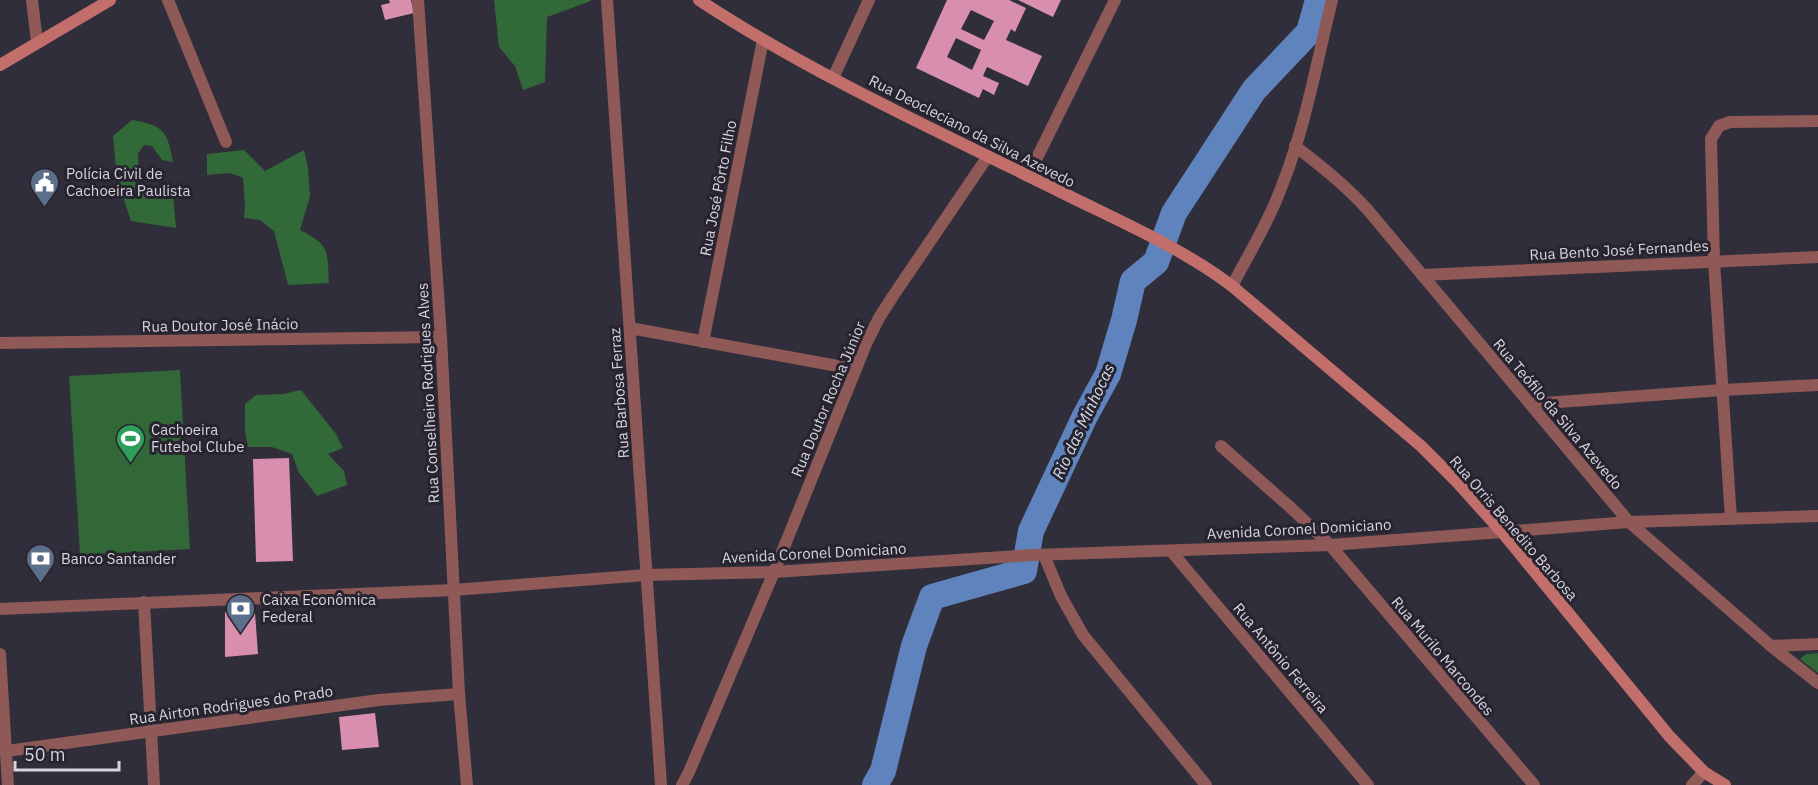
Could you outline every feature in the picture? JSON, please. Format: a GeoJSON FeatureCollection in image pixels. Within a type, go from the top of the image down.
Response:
{"type":"FeatureCollection","features":[{"type":"Feature","properties":{"kind":"main road"},"geometry":{"type":"LineString","coordinates":[[0,65],[110,0]]}},
{"type":"Feature","properties":{"kind":"main road","name":"Rua Deocleciano da Silva Azevedo"},"geometry":{"type":"LineString","coordinates":[[699,0],[763,40],[833,78],[1140,232],[1205,267],[1232,286]]}},
{"type":"Feature","properties":{"kind":"main road","name":"Rua Orris Benedito Barbosa"},"geometry":{"type":"LineString","coordinates":[[1232,286],[1421,446],[1456,481],[1502,532],[1670,737],[1704,771],[1725,785]]}},
{"type":"Feature","properties":{"kind":"street"},"geometry":{"type":"LineString","coordinates":[[32,0],[37,42]]}},
{"type":"Feature","properties":{"kind":"street"},"geometry":{"type":"LineString","coordinates":[[168,0],[226,142]]}},
{"type":"Feature","properties":{"kind":"street","name":"Rua Conselheiro Rodrigues Alves"},"geometry":{"type":"LineString","coordinates":[[418,0],[441,337],[459,694],[467,785]]}},
{"type":"Feature","properties":{"kind":"street","name":"Rua Barbosa Ferraz"},"geometry":{"type":"LineString","coordinates":[[607,0],[661,785]]}},
{"type":"Feature","properties":{"kind":"street"},"geometry":{"type":"LineString","coordinates":[[833,78],[869,0]]}},
{"type":"Feature","properties":{"kind":"street"},"geometry":{"type":"LineString","coordinates":[[1028,176],[1115,0]]}},
{"type":"Feature","properties":{"kind":"street"},"geometry":{"type":"LineString","coordinates":[[1232,286],[1271,213],[1284,182],[1332,0]]}},
{"type":"Feature","properties":{"kind":"street","name":"Rua José Pôrto Filho"},"geometry":{"type":"LineString","coordinates":[[702,342],[763,40]]}},
{"type":"Feature","properties":{"kind":"street"},"geometry":{"type":"LineString","coordinates":[[1731,519],[1714,261],[1711,139],[1719,126],[1730,122],[1818,121]]}},
{"type":"Feature","properties":{"kind":"street","name":"Rua Teófilo da Silva Azevedo"},"geometry":{"type":"LineString","coordinates":[[1295,146],[1349,190],[1367,209],[1629,522],[1818,683]]}},
{"type":"Feature","properties":{"kind":"street","name":"Rua Doutor Rocha Júnior"},"geometry":{"type":"LineString","coordinates":[[682,785],[774,572],[855,369],[879,318],[987,156]]}},
{"type":"Feature","properties":{"kind":"street","name":"Rua Bento José Fernandes"},"geometry":{"type":"LineString","coordinates":[[1422,275],[1818,257]]}},
{"type":"Feature","properties":{"kind":"street"},"geometry":{"type":"LineString","coordinates":[[630,328],[855,369]]}},
{"type":"Feature","properties":{"kind":"street","name":"Rua Doutor José Inácio"},"geometry":{"type":"LineString","coordinates":[[0,343],[441,337]]}},
{"type":"Feature","properties":{"kind":"street"},"geometry":{"type":"LineString","coordinates":[[1532,404],[1818,385]]}},
{"type":"Feature","properties":{"kind":"street","name":"Rua Murilo Marcondes"},"geometry":{"type":"LineString","coordinates":[[1221,446],[1292,508],[1330,545],[1534,785]]}},
{"type":"Feature","properties":{"kind":"street","name":"Avenida Coronel Domiciano"},"geometry":{"type":"LineString","coordinates":[[0,609],[454,590],[646,575],[774,572],[1039,555],[1330,545],[1629,522],[1818,516]]}},
{"type":"Feature","properties":{"kind":"street","name":"Rua Antônio Ferreira"},"geometry":{"type":"LineString","coordinates":[[1171,551],[1366,784]]}},
{"type":"Feature","properties":{"kind":"street"},"geometry":{"type":"LineString","coordinates":[[1039,555],[1083,635],[1206,785]]}},
{"type":"Feature","properties":{"kind":"street"},"geometry":{"type":"LineString","coordinates":[[144,602],[154,785]]}},
{"type":"Feature","properties":{"kind":"street"},"geometry":{"type":"LineString","coordinates":[[1771,645],[1818,644]]}},
{"type":"Feature","properties":{"kind":"street"},"geometry":{"type":"LineString","coordinates":[[0,654],[8,785]]}},
{"type":"Feature","properties":{"kind":"street","name":"Rua Airton Rodrigues do Prado"},"geometry":{"type":"LineString","coordinates":[[7,751],[379,700],[459,694]]}},
{"type":"Feature","properties":{"kind":"street"},"geometry":{"type":"LineString","coordinates":[[1692,785],[1704,771]]}},
{"type":"Feature","properties":{"kind":"green space"},"geometry":{"type":"Polygon","coordinates":[[[494,0],[591,1],[547,17],[545,82],[523,90],[515,66],[499,47],[494,0]]]}},
{"type":"Feature","properties":{"kind":"green space"},"geometry":{"type":"Polygon","coordinates":[[[132,120],[157,127],[169,143],[173,162],[162,160],[152,146],[144,145],[138,154],[139,191],[173,195],[176,228],[131,221],[117,179],[113,136],[132,120]]]}},
{"type":"Feature","properties":{"kind":"green space"},"geometry":{"type":"Polygon","coordinates":[[[244,150],[265,171],[304,150],[310,196],[300,230],[322,245],[327,257],[329,283],[288,285],[274,231],[260,220],[244,218],[243,178],[230,173],[207,175],[207,154],[244,150]]]}},
{"type":"Feature","properties":{"kind":"green space","name":"Cachoeira Futebol Clube"},"geometry":{"type":"Polygon","coordinates":[[[180,370],[190,549],[80,555],[69,376],[180,370]]]}},
{"type":"Feature","properties":{"kind":"green space"},"geometry":{"type":"Polygon","coordinates":[[[301,390],[336,434],[343,448],[328,454],[344,471],[347,485],[317,496],[299,473],[292,454],[272,447],[248,447],[245,431],[245,404],[256,395],[283,394],[301,390]]]}},
{"type":"Feature","properties":{"kind":"green space"},"geometry":{"type":"Polygon","coordinates":[[[1818,653],[1818,673],[1800,659],[1806,654],[1818,653]]]}},
{"type":"Feature","properties":{"kind":"building"},"geometry":{"type":"Polygon","coordinates":[[[389,0],[411,0],[414,13],[385,20],[381,5],[390,3],[389,0]]]}},
{"type":"Feature","properties":{"kind":"building"},"geometry":{"type":"Polygon","coordinates":[[[947,0],[1009,0],[1026,8],[1015,32],[1011,29],[1006,40],[1042,56],[1028,86],[987,67],[983,76],[999,83],[994,95],[983,89],[979,98],[916,68],[947,0]],[[971,10],[961,29],[984,40],[994,21],[971,10]],[[956,38],[947,57],[972,70],[981,50],[956,38]]]}},
{"type":"Feature","properties":{"kind":"building"},"geometry":{"type":"Polygon","coordinates":[[[1018,0],[1061,0],[1053,17],[1018,0]]]}},
{"type":"Feature","properties":{"kind":"building"},"geometry":{"type":"Polygon","coordinates":[[[289,458],[293,561],[256,562],[253,459],[289,458]]]}},
{"type":"Feature","properties":{"kind":"building","name":"Caixa Econômica Federal"},"geometry":{"type":"Polygon","coordinates":[[[225,612],[255,613],[258,654],[225,657],[225,612]]]}},
{"type":"Feature","properties":{"kind":"building"},"geometry":{"type":"Polygon","coordinates":[[[375,713],[379,747],[342,750],[339,717],[375,713]]]}},
{"type":"Feature","properties":{"kind":"waterway","name":"Rio das Minhocas"},"geometry":{"type":"LineString","coordinates":[[875,785],[883,771],[914,646],[932,597],[1024,571],[1031,531],[1085,416],[1108,374],[1133,281],[1156,262],[1174,213],[1254,90],[1309,32],[1318,0]]}},
{"type":"Feature","properties":{"kind":"place","name":"Polícia Civil de Cachoeira Paulista"},"geometry":{"type":"Point","coordinates":[45,208]}},
{"type":"Feature","properties":{"kind":"place","name":"Cachoeira Futebol Clube"},"geometry":{"type":"Point","coordinates":[130,464]}},
{"type":"Feature","properties":{"kind":"place","name":"Banco Santander"},"geometry":{"type":"Point","coordinates":[40,584]}},
{"type":"Feature","properties":{"kind":"place","name":"Caixa Econômica Federal"},"geometry":{"type":"Point","coordinates":[241,634]}}]}
